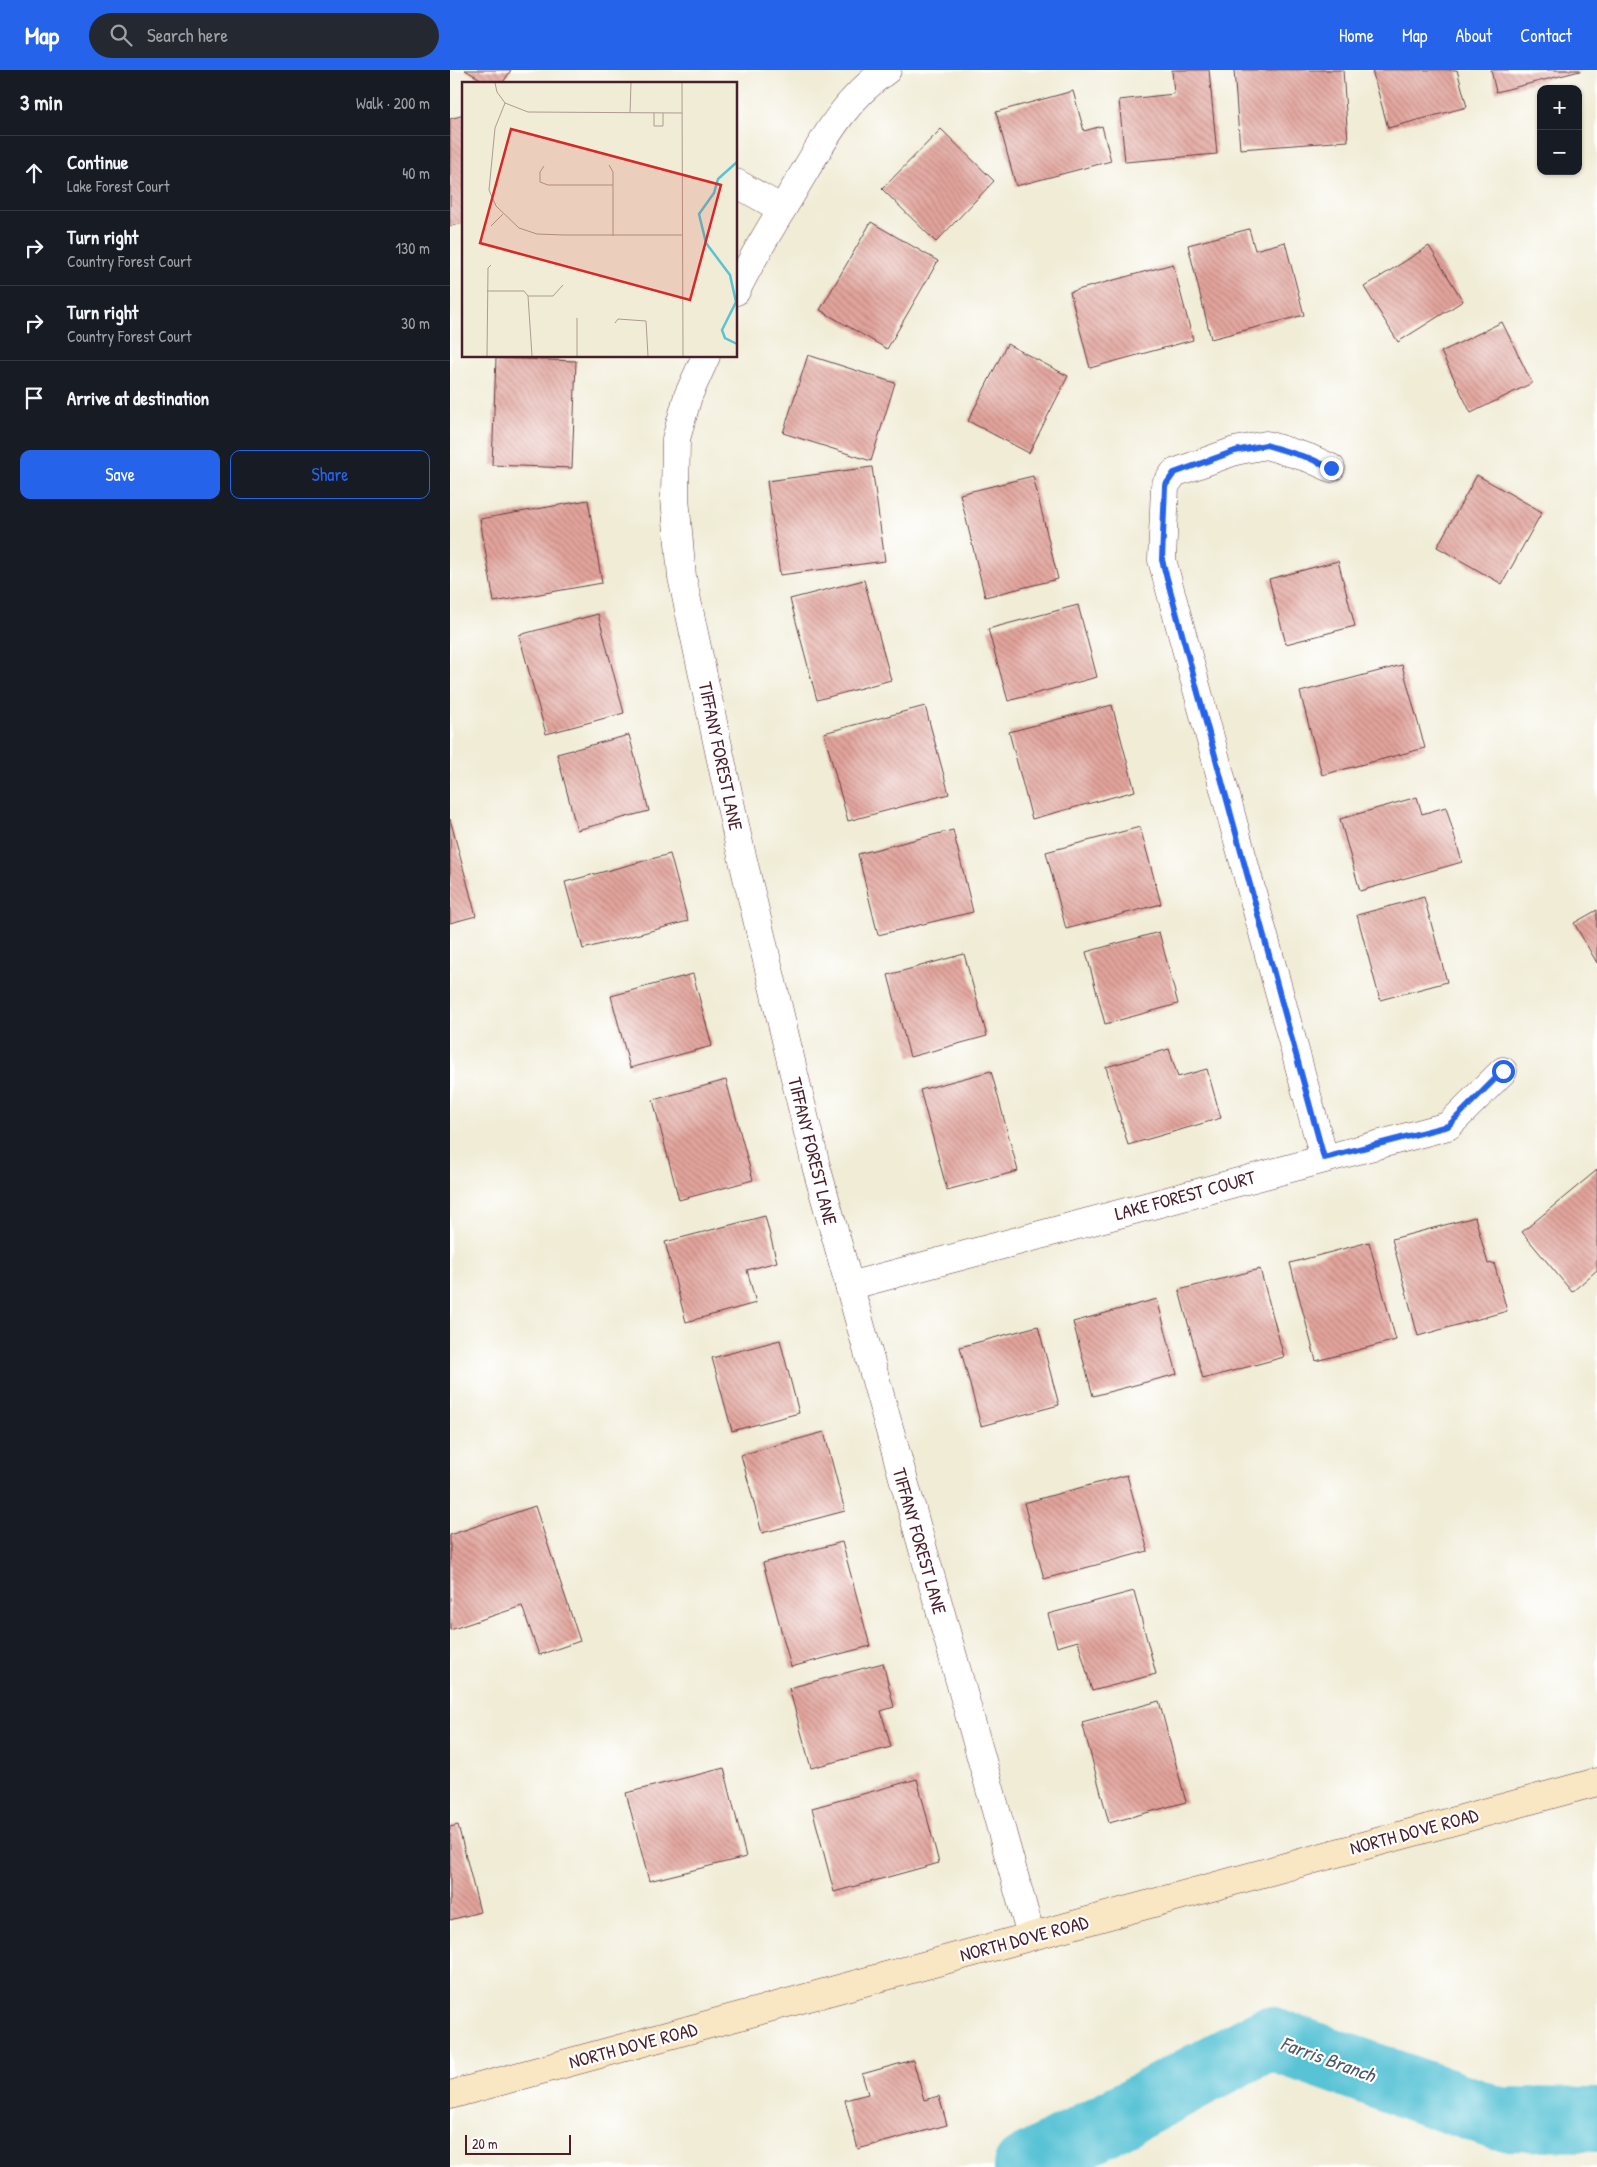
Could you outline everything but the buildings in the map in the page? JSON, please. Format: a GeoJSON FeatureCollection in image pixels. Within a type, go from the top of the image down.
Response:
{"type":"FeatureCollection","features":[{"type":"Feature","properties":{"kind":"street"},"geometry":{"type":"LineString","coordinates":[[738,287],[782,209],[837,119],[866,84],[887,70]]}},
{"type":"Feature","properties":{"kind":"street"},"geometry":{"type":"LineString","coordinates":[[738,184],[782,209]]}},
{"type":"Feature","properties":{"kind":"street","name":"TIFFANY FOREST LANE"},"geometry":{"type":"LineString","coordinates":[[705,358],[688,396],[676,440],[675,498],[682,576],[737,834],[816,1166],[1031,1936]]}},
{"type":"Feature","properties":{"kind":"street"},"geometry":{"type":"LineString","coordinates":[[1324,1158],[1162,560],[1165,486],[1174,473],[1235,451],[1266,445],[1309,458],[1331,468]]}},
{"type":"Feature","properties":{"kind":"street","name":"LAKE FOREST COURT"},"geometry":{"type":"LineString","coordinates":[[848,1286],[1448,1126],[1503,1071]]}},
{"type":"Feature","properties":{"kind":"street","name":"NORTH DOVE ROAD"},"geometry":{"type":"LineString","coordinates":[[450,2095],[1597,1782]]}},
{"type":"Feature","properties":{"kind":"waterway","name":"Farris Branch"},"geometry":{"type":"LineString","coordinates":[[1025,2167],[1269,2038],[1499,2119],[1597,2120]]}},
{"type":"Feature","properties":{"kind":"route"},"geometry":{"type":"LineString","coordinates":[[1331,468],[1309,458],[1266,445],[1235,451],[1174,473],[1165,486],[1162,560],[1324,1158],[1448,1126],[1503,1071]]}}]}
